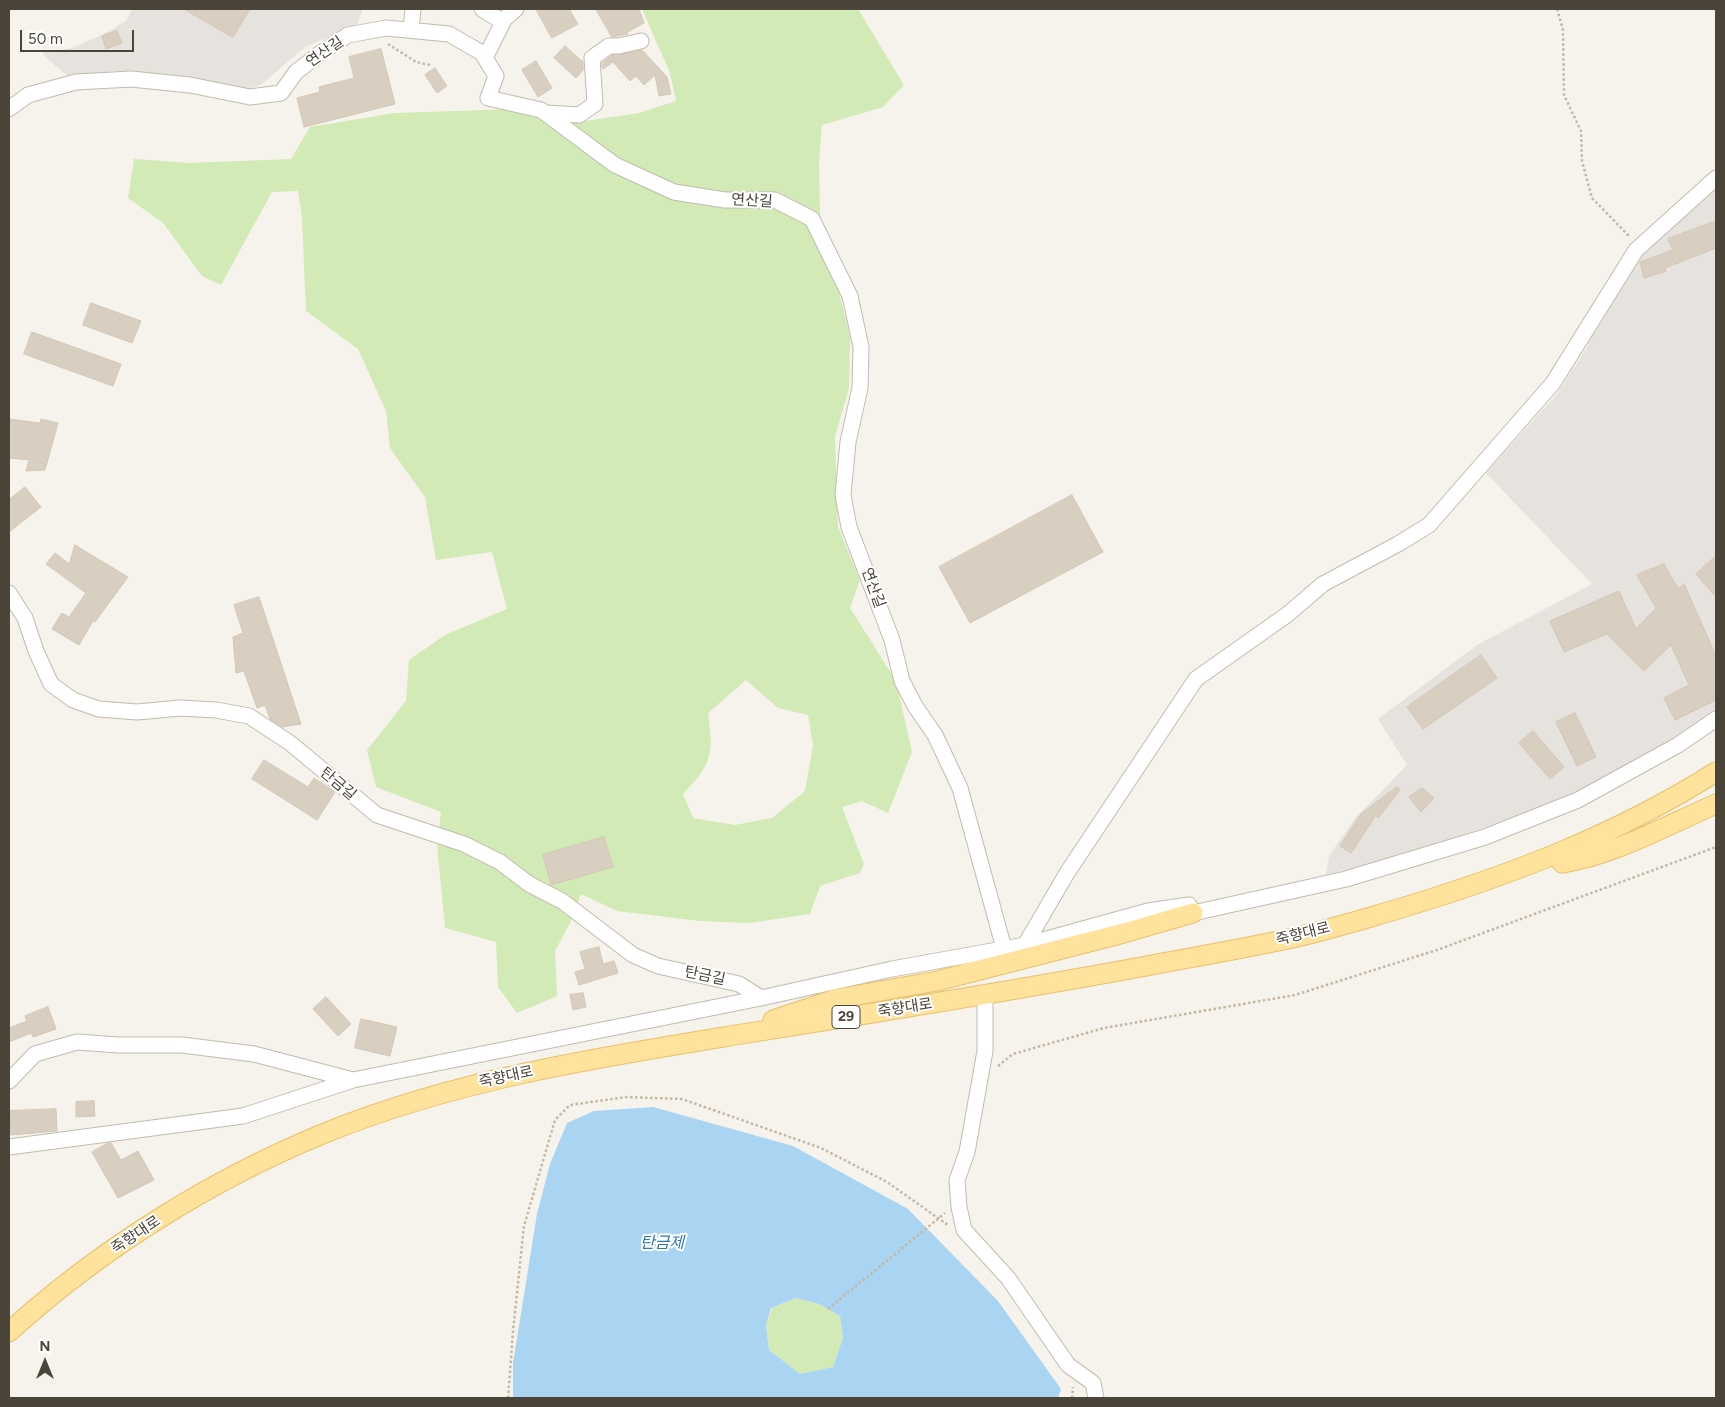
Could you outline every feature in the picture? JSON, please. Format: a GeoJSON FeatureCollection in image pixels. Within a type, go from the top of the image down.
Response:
{"type":"FeatureCollection","features":[{"type":"Feature","properties":{"kind":"main road","name":"죽향대로"},"geometry":{"type":"LineString","coordinates":[[9,1332],[86,1269],[158,1220],[243,1172],[323,1134],[420,1099],[468,1085],[532,1071],[720,1038],[985,996],[1286,939],[1449,894],[1579,846],[1673,799],[1716,772]]}},
{"type":"Feature","properties":{"kind":"main road"},"geometry":{"type":"LineString","coordinates":[[1514,870],[1577,861],[1638,838],[1716,804]]}},
{"type":"Feature","properties":{"kind":"main road"},"geometry":{"type":"LineString","coordinates":[[720,1038],[836,999],[937,980],[1006,955],[1124,933],[1193,913]]}},
{"type":"Feature","properties":{"kind":"street"},"geometry":{"type":"LineString","coordinates":[[411,30],[413,9]]}},
{"type":"Feature","properties":{"kind":"street"},"geometry":{"type":"LineString","coordinates":[[482,9],[502,21]]}},
{"type":"Feature","properties":{"kind":"street"},"geometry":{"type":"LineString","coordinates":[[485,58],[502,21],[516,9]]}},
{"type":"Feature","properties":{"kind":"street","name":"연산길"},"geometry":{"type":"LineString","coordinates":[[9,109],[28,95],[76,82],[131,79],[190,85],[250,97],[281,94],[296,72],[322,52],[348,36],[380,29],[449,34],[482,53],[496,76],[488,98],[541,110],[615,165],[674,192],[725,200],[775,200],[812,219],[850,296],[861,348],[860,388],[848,442],[843,495],[849,527],[892,640],[902,681],[914,706],[935,735],[960,788],[1006,955]]}},
{"type":"Feature","properties":{"kind":"street"},"geometry":{"type":"LineString","coordinates":[[546,113],[579,115],[595,104],[592,58],[610,46],[619,46],[641,40]]}},
{"type":"Feature","properties":{"kind":"street"},"geometry":{"type":"LineString","coordinates":[[1025,945],[1067,873],[1196,679],[1288,614],[1323,584],[1398,544],[1428,525],[1553,382],[1639,247],[1716,178]]}},
{"type":"Feature","properties":{"kind":"street","name":"탄금길"},"geometry":{"type":"LineString","coordinates":[[9,593],[25,618],[36,651],[51,684],[73,700],[99,709],[137,712],[180,708],[216,710],[249,716],[290,743],[377,815],[464,844],[500,862],[529,884],[562,901],[633,955],[658,966],[739,984],[761,998]]}},
{"type":"Feature","properties":{"kind":"street"},"geometry":{"type":"LineString","coordinates":[[761,998],[1006,955],[1025,945],[1178,905],[1189,905],[1193,913],[1346,879],[1484,837],[1578,800],[1678,745],[1716,719]]}},
{"type":"Feature","properties":{"kind":"street"},"geometry":{"type":"LineString","coordinates":[[985,996],[985,1051],[967,1152],[957,1180],[958,1207],[964,1230],[1008,1278],[1068,1365],[1093,1383],[1096,1398]]}},
{"type":"Feature","properties":{"kind":"street","name":"탄금길"},"geometry":{"type":"LineString","coordinates":[[9,1081],[34,1054],[77,1042],[118,1045],[182,1045],[254,1054],[353,1080],[761,998]]}},
{"type":"Feature","properties":{"kind":"street"},"geometry":{"type":"LineString","coordinates":[[9,1147],[243,1116],[353,1080]]}},
{"type":"Feature","properties":{"kind":"path"},"geometry":{"type":"LineString","coordinates":[[1557,9],[1563,30],[1564,95],[1581,130],[1582,162],[1592,198],[1639,247]]}},
{"type":"Feature","properties":{"kind":"path"},"geometry":{"type":"LineString","coordinates":[[380,29],[386,42],[404,56],[416,62],[430,65]]}},
{"type":"Feature","properties":{"kind":"path"},"geometry":{"type":"LineString","coordinates":[[979,1081],[1013,1054],[1104,1028],[1295,995],[1437,950],[1716,847]]}},
{"type":"Feature","properties":{"kind":"path"},"geometry":{"type":"LineString","coordinates":[[508,1398],[512,1331],[524,1226],[555,1120],[570,1105],[626,1098],[682,1099],[821,1148],[888,1182],[950,1227]]}},
{"type":"Feature","properties":{"kind":"path"},"geometry":{"type":"LineString","coordinates":[[828,1309],[940,1218]]}},
{"type":"Feature","properties":{"kind":"shaded area"},"geometry":{"type":"Polygon","coordinates":[[[132,9],[363,9],[357,25],[305,47],[262,84],[245,90],[151,74],[112,71],[70,78],[44,56],[43,52],[72,48],[104,34],[126,21],[132,9]]]}},
{"type":"Feature","properties":{"kind":"shaded area"},"geometry":{"type":"Polygon","coordinates":[[[1716,189],[1716,712],[1671,742],[1574,793],[1534,811],[1395,857],[1326,875],[1329,856],[1356,817],[1407,765],[1378,719],[1477,645],[1592,584],[1486,473],[1557,394],[1586,349],[1600,317],[1638,256],[1716,189]]]}},
{"type":"Feature","properties":{"kind":"green space"},"geometry":{"type":"Polygon","coordinates":[[[642,9],[858,9],[904,85],[883,107],[822,125],[819,162],[820,216],[850,337],[849,388],[835,437],[838,527],[860,580],[850,608],[896,681],[912,752],[888,813],[862,801],[842,807],[864,864],[860,873],[820,886],[810,914],[749,923],[700,921],[617,911],[581,894],[572,919],[555,951],[557,996],[517,1013],[498,987],[496,942],[445,928],[437,845],[441,812],[376,787],[367,750],[406,701],[409,660],[445,635],[507,609],[492,552],[436,560],[425,497],[390,448],[386,411],[358,349],[306,311],[302,218],[298,191],[272,192],[221,285],[202,276],[163,223],[128,198],[134,159],[189,163],[291,159],[310,127],[395,113],[516,109],[579,122],[639,113],[676,101],[670,73],[642,9]],[[746,680],[708,713],[711,739],[709,758],[693,784],[683,794],[693,818],[735,825],[772,818],[805,791],[813,745],[808,715],[778,708],[746,680]]]}},
{"type":"Feature","properties":{"kind":"green space"},"geometry":{"type":"Polygon","coordinates":[[[796,1298],[819,1304],[840,1316],[843,1338],[833,1367],[800,1374],[769,1350],[766,1325],[772,1308],[796,1298]]]}},
{"type":"Feature","properties":{"kind":"water","name":"탄금제"},"geometry":{"type":"Polygon","coordinates":[[[653,1107],[793,1146],[908,1209],[998,1301],[1061,1389],[1058,1398],[513,1398],[513,1363],[537,1214],[550,1164],[567,1123],[594,1111],[653,1107]],[[796,1298],[771,1308],[766,1325],[769,1350],[800,1374],[833,1367],[843,1338],[840,1316],[819,1304],[796,1298]]]}},
{"type":"Feature","properties":{"kind":"building"},"geometry":{"type":"Polygon","coordinates":[[[184,9],[250,9],[233,37],[184,9]]]}},
{"type":"Feature","properties":{"kind":"building"},"geometry":{"type":"Polygon","coordinates":[[[536,9],[569,9],[578,24],[552,38],[536,9]]]}},
{"type":"Feature","properties":{"kind":"building"},"geometry":{"type":"Polygon","coordinates":[[[596,9],[639,9],[644,23],[626,33],[628,34],[612,37],[596,9]]]}},
{"type":"Feature","properties":{"kind":"building"},"geometry":{"type":"Polygon","coordinates":[[[117,31],[122,43],[106,49],[102,36],[117,31]]]}},
{"type":"Feature","properties":{"kind":"building"},"geometry":{"type":"Polygon","coordinates":[[[565,46],[583,62],[583,70],[576,78],[554,58],[565,46]]]}},
{"type":"Feature","properties":{"kind":"building"},"geometry":{"type":"Polygon","coordinates":[[[381,49],[395,104],[304,127],[297,98],[320,92],[319,87],[354,78],[349,57],[381,49]]]}},
{"type":"Feature","properties":{"kind":"building"},"geometry":{"type":"Polygon","coordinates":[[[642,50],[667,77],[671,94],[659,96],[655,75],[644,85],[636,76],[630,81],[613,62],[603,69],[602,67],[602,63],[612,55],[642,50]]]}},
{"type":"Feature","properties":{"kind":"building"},"geometry":{"type":"Polygon","coordinates":[[[536,61],[552,88],[538,97],[522,70],[536,61]]]}},
{"type":"Feature","properties":{"kind":"building"},"geometry":{"type":"Polygon","coordinates":[[[435,68],[447,86],[437,93],[425,75],[435,68]]]}},
{"type":"Feature","properties":{"kind":"building"},"geometry":{"type":"Polygon","coordinates":[[[1716,221],[1716,248],[1665,268],[1666,271],[1644,278],[1640,262],[1673,250],[1668,239],[1716,221]]]}},
{"type":"Feature","properties":{"kind":"building"},"geometry":{"type":"Polygon","coordinates":[[[91,303],[141,321],[132,343],[83,325],[91,303]]]}},
{"type":"Feature","properties":{"kind":"building"},"geometry":{"type":"Polygon","coordinates":[[[32,332],[121,364],[113,386],[24,354],[32,332]]]}},
{"type":"Feature","properties":{"kind":"building"},"geometry":{"type":"Polygon","coordinates":[[[9,419],[40,423],[41,419],[58,423],[45,470],[26,471],[29,460],[9,458],[9,419]]]}},
{"type":"Feature","properties":{"kind":"building"},"geometry":{"type":"Polygon","coordinates":[[[25,487],[41,507],[9,532],[9,500],[25,487]]]}},
{"type":"Feature","properties":{"kind":"building"},"geometry":{"type":"Polygon","coordinates":[[[1072,495],[1103,552],[970,623],[939,567],[1072,495]]]}},
{"type":"Feature","properties":{"kind":"building"},"geometry":{"type":"Polygon","coordinates":[[[75,545],[128,577],[95,622],[93,621],[79,645],[52,629],[62,613],[69,617],[86,593],[46,564],[55,553],[69,564],[75,545]]]}},
{"type":"Feature","properties":{"kind":"building"},"geometry":{"type":"Polygon","coordinates":[[[1716,556],[1716,597],[1696,574],[1716,556]]]}},
{"type":"Feature","properties":{"kind":"building"},"geometry":{"type":"Polygon","coordinates":[[[1664,564],[1678,589],[1684,584],[1716,656],[1716,700],[1675,720],[1664,698],[1689,685],[1671,645],[1644,671],[1607,634],[1564,652],[1550,621],[1619,591],[1636,629],[1656,608],[1637,575],[1664,564]]]}},
{"type":"Feature","properties":{"kind":"building"},"geometry":{"type":"Polygon","coordinates":[[[259,597],[301,724],[282,727],[270,719],[265,705],[257,708],[244,671],[236,673],[233,637],[243,633],[234,605],[259,597]]]}},
{"type":"Feature","properties":{"kind":"building"},"geometry":{"type":"Polygon","coordinates":[[[1481,655],[1497,678],[1423,729],[1407,707],[1481,655]]]}},
{"type":"Feature","properties":{"kind":"building"},"geometry":{"type":"Polygon","coordinates":[[[1575,713],[1596,757],[1577,766],[1556,722],[1575,713]]]}},
{"type":"Feature","properties":{"kind":"building"},"geometry":{"type":"Polygon","coordinates":[[[1533,731],[1564,767],[1550,779],[1519,743],[1533,731]]]}},
{"type":"Feature","properties":{"kind":"building"},"geometry":{"type":"Polygon","coordinates":[[[264,760],[308,787],[314,778],[335,792],[317,820],[252,779],[264,760]]]}},
{"type":"Feature","properties":{"kind":"building"},"geometry":{"type":"Polygon","coordinates":[[[1397,787],[1400,790],[1378,818],[1376,815],[1351,853],[1340,846],[1361,814],[1397,787]]]}},
{"type":"Feature","properties":{"kind":"building"},"geometry":{"type":"Polygon","coordinates":[[[1422,788],[1434,798],[1421,812],[1409,797],[1422,788]]]}},
{"type":"Feature","properties":{"kind":"building"},"geometry":{"type":"Polygon","coordinates":[[[604,837],[613,867],[551,885],[543,855],[604,837]]]}},
{"type":"Feature","properties":{"kind":"building"},"geometry":{"type":"Polygon","coordinates":[[[599,947],[603,964],[614,961],[618,973],[579,985],[575,972],[585,969],[580,952],[599,947]]]}},
{"type":"Feature","properties":{"kind":"building"},"geometry":{"type":"Polygon","coordinates":[[[583,993],[586,1007],[573,1010],[570,995],[583,993]]]}},
{"type":"Feature","properties":{"kind":"building"},"geometry":{"type":"Polygon","coordinates":[[[326,997],[351,1024],[338,1036],[313,1009],[326,997]]]}},
{"type":"Feature","properties":{"kind":"building"},"geometry":{"type":"Polygon","coordinates":[[[48,1007],[56,1029],[33,1037],[31,1033],[9,1042],[9,1028],[27,1021],[25,1016],[48,1007]]]}},
{"type":"Feature","properties":{"kind":"building"},"geometry":{"type":"Polygon","coordinates":[[[361,1019],[397,1027],[390,1056],[355,1048],[361,1019]]]}},
{"type":"Feature","properties":{"kind":"building"},"geometry":{"type":"Polygon","coordinates":[[[94,1101],[95,1116],[76,1117],[76,1102],[94,1101]]]}},
{"type":"Feature","properties":{"kind":"building"},"geometry":{"type":"Polygon","coordinates":[[[56,1109],[57,1131],[11,1135],[10,1111],[56,1109]]]}},
{"type":"Feature","properties":{"kind":"building"},"geometry":{"type":"Polygon","coordinates":[[[111,1143],[121,1160],[138,1151],[154,1180],[118,1198],[92,1152],[111,1143]]]}}]}
